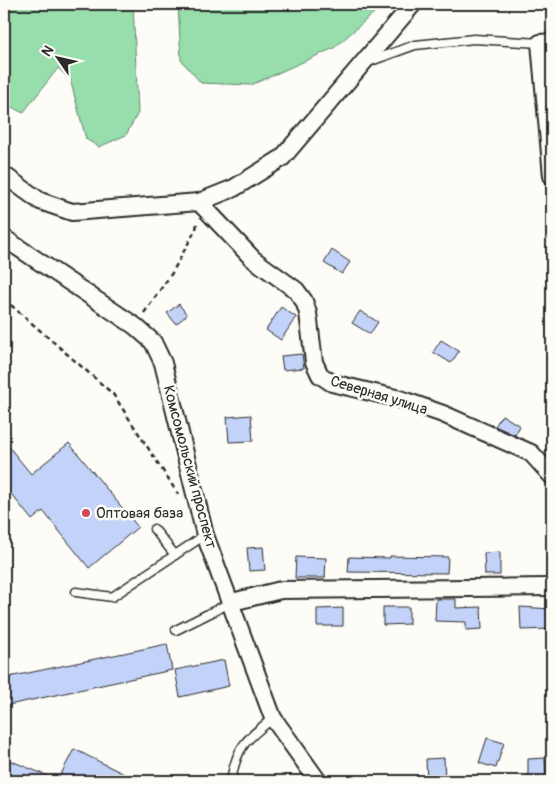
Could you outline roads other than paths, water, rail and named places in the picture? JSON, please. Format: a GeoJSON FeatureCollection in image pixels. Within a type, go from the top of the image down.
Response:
{"type":"FeatureCollection","features":[{"type":"Feature","properties":{"kind":"street"},"geometry":{"type":"LineString","coordinates":[[4,175],[40,201],[72,212],[199,202],[234,188],[282,158],[413,4]]}},
{"type":"Feature","properties":{"kind":"street"},"geometry":{"type":"LineString","coordinates":[[546,42],[552,176]]}},
{"type":"Feature","properties":{"kind":"street","name":"Северная улица"},"geometry":{"type":"LineString","coordinates":[[199,202],[253,259],[296,290],[308,313],[314,362],[320,375],[332,383],[400,399],[443,414],[531,453],[552,476]]}},
{"type":"Feature","properties":{"kind":"street","name":"Комсомольский проспект"},"geometry":{"type":"LineString","coordinates":[[4,238],[135,326],[153,342],[163,363],[205,535],[232,602],[273,718],[318,781]]}},
{"type":"Feature","properties":{"kind":"street"},"geometry":{"type":"LineString","coordinates":[[232,602],[282,590],[552,587]]}},
{"type":"Feature","properties":{"kind":"lane"},"geometry":{"type":"LineString","coordinates":[[359,66],[415,45],[474,39],[546,42]]}},
{"type":"Feature","properties":{"kind":"lane"},"geometry":{"type":"LineString","coordinates":[[154,529],[175,555]]}},
{"type":"Feature","properties":{"kind":"lane"},"geometry":{"type":"LineString","coordinates":[[76,592],[112,597],[205,535]]}},
{"type":"Feature","properties":{"kind":"lane"},"geometry":{"type":"LineString","coordinates":[[176,630],[232,602]]}},
{"type":"Feature","properties":{"kind":"lane"},"geometry":{"type":"LineString","coordinates":[[231,781],[239,750],[250,737],[273,718]]}},
{"type":"Feature","properties":{"kind":"place","name":"Оптовая база"},"geometry":{"type":"Point","coordinates":[86,513]}}]}
